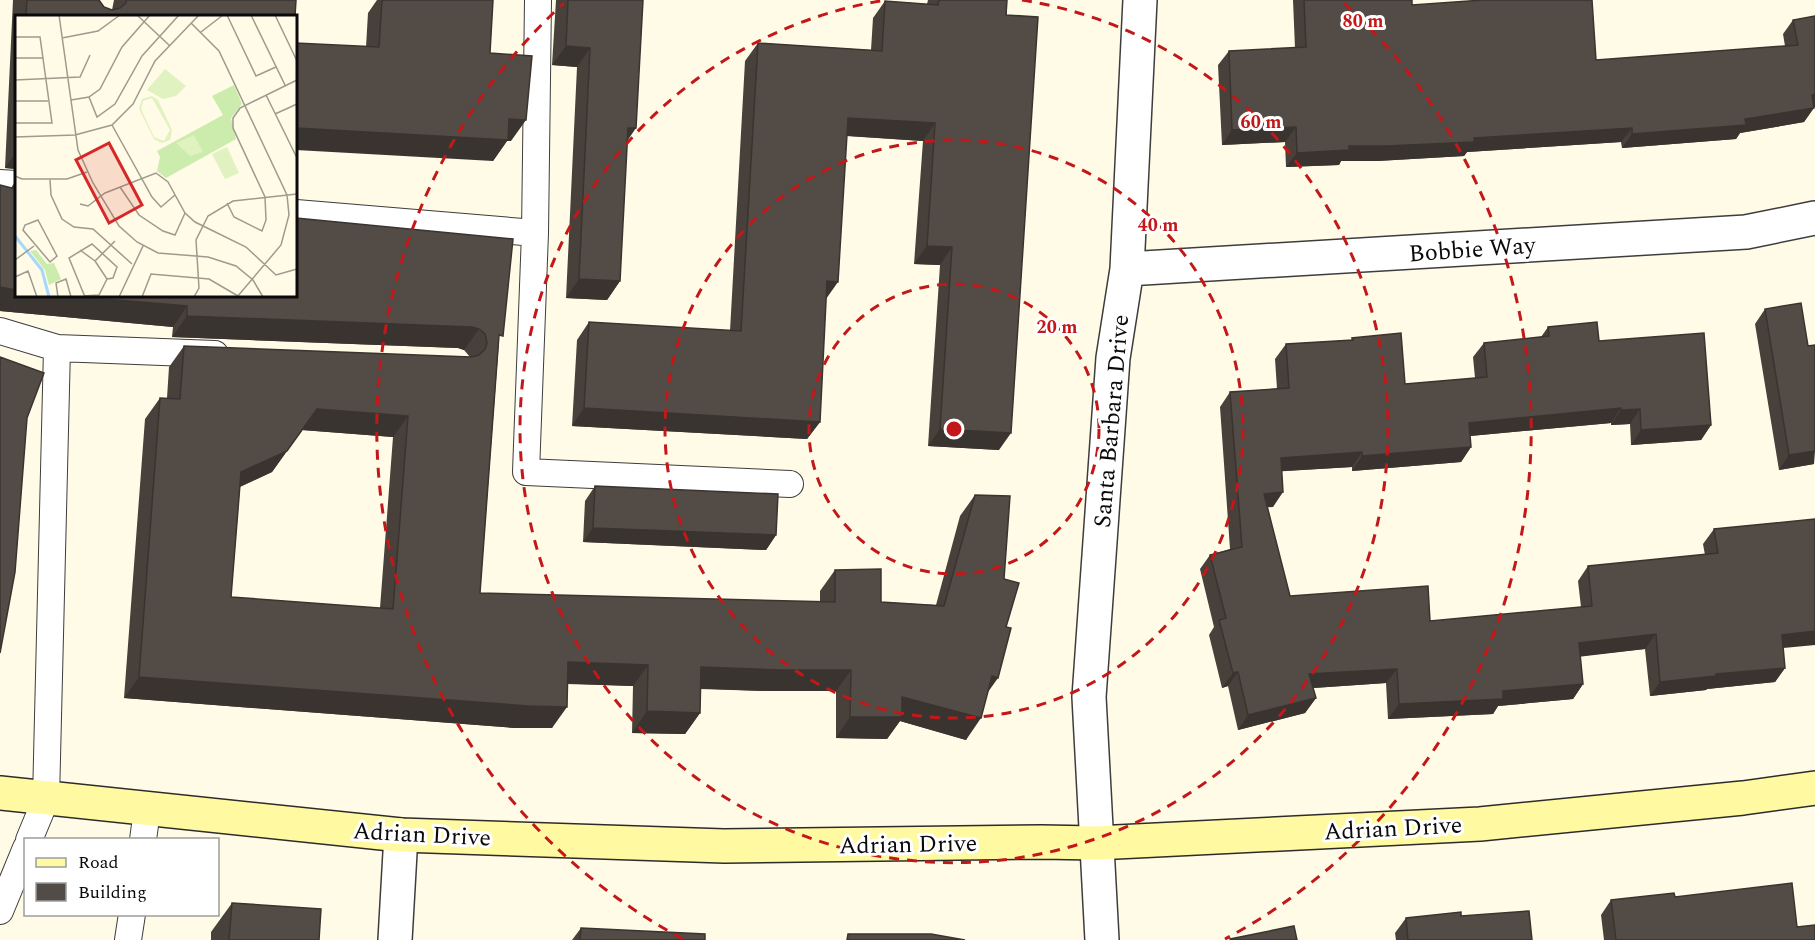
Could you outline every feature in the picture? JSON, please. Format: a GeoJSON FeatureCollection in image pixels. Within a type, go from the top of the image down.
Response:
{"type":"FeatureCollection","features":[{"type":"Feature","properties":{"kind":"street","name":"Santa Barbara Drive"},"geometry":{"type":"LineString","coordinates":[[1102,940],[1089,697],[1113,358],[1127,269],[1140,0]]}},
{"type":"Feature","properties":{"kind":"street","name":"Bobbie Way"},"geometry":{"type":"LineString","coordinates":[[1127,269],[1746,232],[1815,218]]}},
{"type":"Feature","properties":{"kind":"street","name":"Adrian Drive"},"geometry":{"type":"LineString","coordinates":[[0,793],[46,799],[145,825],[724,846],[1096,843],[1480,824],[1743,798],[1815,788]]}},
{"type":"Feature","properties":{"kind":"street"},"geometry":{"type":"LineString","coordinates":[[395,940],[401,835]]}},
{"type":"Feature","properties":{"kind":"lane"},"geometry":{"type":"LineString","coordinates":[[538,0],[536,233],[526,472],[790,484]]}},
{"type":"Feature","properties":{"kind":"lane"},"geometry":{"type":"LineString","coordinates":[[0,183],[15,184]]}},
{"type":"Feature","properties":{"kind":"lane"},"geometry":{"type":"LineString","coordinates":[[297,213],[536,233]]}},
{"type":"Feature","properties":{"kind":"lane"},"geometry":{"type":"LineString","coordinates":[[0,332],[57,348],[233,354]]}},
{"type":"Feature","properties":{"kind":"lane"},"geometry":{"type":"LineString","coordinates":[[30,838],[46,799],[57,348]]}},
{"type":"Feature","properties":{"kind":"lane"},"geometry":{"type":"LineString","coordinates":[[0,911],[24,853]]}},
{"type":"Feature","properties":{"kind":"lane"},"geometry":{"type":"LineString","coordinates":[[128,940],[132,916]]}},
{"type":"Feature","properties":{"kind":"building"},"geometry":{"type":"Polygon","coordinates":[[[27,0],[99,0],[104,7],[112,10],[120,8],[126,0],[296,0],[295,15],[26,15],[27,0]]]}},
{"type":"Feature","properties":{"kind":"building"},"geometry":{"type":"Polygon","coordinates":[[[382,0],[493,0],[490,53],[532,56],[526,120],[509,119],[508,140],[297,128],[297,43],[379,47],[382,0]]]}},
{"type":"Feature","properties":{"kind":"building"},"geometry":{"type":"Polygon","coordinates":[[[568,0],[643,0],[636,128],[628,128],[620,281],[579,279],[590,48],[566,46],[568,0]]]}},
{"type":"Feature","properties":{"kind":"building"},"geometry":{"type":"Polygon","coordinates":[[[939,0],[1007,0],[1006,15],[1038,17],[1011,433],[940,429],[952,247],[927,246],[935,123],[848,118],[838,282],[827,281],[820,422],[584,408],[589,322],[741,331],[758,43],[882,51],[885,1],[938,5],[939,0]]]}},
{"type":"Feature","properties":{"kind":"building"},"geometry":{"type":"Polygon","coordinates":[[[1304,0],[1412,0],[1412,5],[1483,0],[1592,0],[1596,60],[1798,45],[1793,20],[1815,16],[1815,94],[1812,95],[1814,108],[1745,119],[1746,125],[1632,134],[1632,128],[1474,138],[1474,142],[1349,146],[1349,150],[1297,153],[1296,127],[1232,130],[1229,51],[1306,47],[1304,0]]]}},
{"type":"Feature","properties":{"kind":"building"},"geometry":{"type":"Polygon","coordinates":[[[0,185],[15,189],[15,290],[0,287],[0,185]]]}},
{"type":"Feature","properties":{"kind":"building"},"geometry":{"type":"Polygon","coordinates":[[[297,218],[513,239],[503,336],[499,335],[480,593],[835,602],[835,570],[881,569],[881,602],[944,606],[975,495],[1010,496],[1004,579],[1019,583],[1006,627],[1011,628],[998,678],[992,676],[981,718],[902,697],[902,717],[850,717],[851,670],[701,667],[700,713],[647,711],[648,665],[568,662],[567,707],[139,677],[160,398],[180,399],[184,346],[471,357],[479,355],[487,343],[485,334],[472,327],[187,316],[187,306],[83,297],[297,297],[297,218]],[[317,409],[287,451],[241,472],[231,597],[393,609],[408,416],[317,409]]]}},
{"type":"Feature","properties":{"kind":"building"},"geometry":{"type":"Polygon","coordinates":[[[1801,303],[1808,346],[1815,345],[1815,451],[1789,455],[1765,309],[1801,303]]]}},
{"type":"Feature","properties":{"kind":"building"},"geometry":{"type":"Polygon","coordinates":[[[1597,322],[1599,341],[1704,333],[1711,425],[1641,430],[1640,409],[1621,410],[1621,408],[1469,423],[1471,447],[1362,456],[1362,452],[1281,458],[1283,492],[1264,494],[1290,596],[1428,586],[1430,621],[1592,606],[1588,566],[1718,553],[1714,529],[1815,519],[1815,631],[1782,635],[1785,668],[1660,682],[1656,634],[1579,643],[1583,684],[1503,691],[1503,699],[1399,704],[1397,669],[1309,674],[1316,698],[1248,715],[1238,672],[1233,673],[1219,620],[1226,618],[1210,555],[1242,547],[1230,392],[1289,388],[1286,344],[1353,340],[1352,338],[1401,333],[1405,384],[1487,377],[1484,343],[1549,336],[1548,327],[1597,322]]]}},
{"type":"Feature","properties":{"kind":"building"},"geometry":{"type":"Polygon","coordinates":[[[0,357],[44,373],[27,418],[15,572],[0,653],[0,357]]]}},
{"type":"Feature","properties":{"kind":"building"},"geometry":{"type":"Polygon","coordinates":[[[595,486],[778,494],[776,535],[593,528],[595,486]]]}},
{"type":"Feature","properties":{"kind":"building"},"geometry":{"type":"Polygon","coordinates":[[[1792,883],[1797,927],[1815,925],[1815,940],[1616,940],[1611,900],[1674,893],[1675,897],[1792,883]]]}},
{"type":"Feature","properties":{"kind":"building"},"geometry":{"type":"Polygon","coordinates":[[[232,903],[321,909],[319,940],[229,940],[232,903]]]}},
{"type":"Feature","properties":{"kind":"building"},"geometry":{"type":"Polygon","coordinates":[[[1529,911],[1532,940],[1408,940],[1406,918],[1461,912],[1461,916],[1529,911]]]}},
{"type":"Feature","properties":{"kind":"building"},"geometry":{"type":"Polygon","coordinates":[[[1294,926],[1297,940],[1230,939],[1294,926]]]}},
{"type":"Feature","properties":{"kind":"building"},"geometry":{"type":"Polygon","coordinates":[[[581,928],[705,934],[705,940],[580,940],[581,928]]]}},
{"type":"Feature","properties":{"kind":"building"},"geometry":{"type":"Polygon","coordinates":[[[848,934],[931,934],[965,940],[847,940],[848,934]]]}}]}
